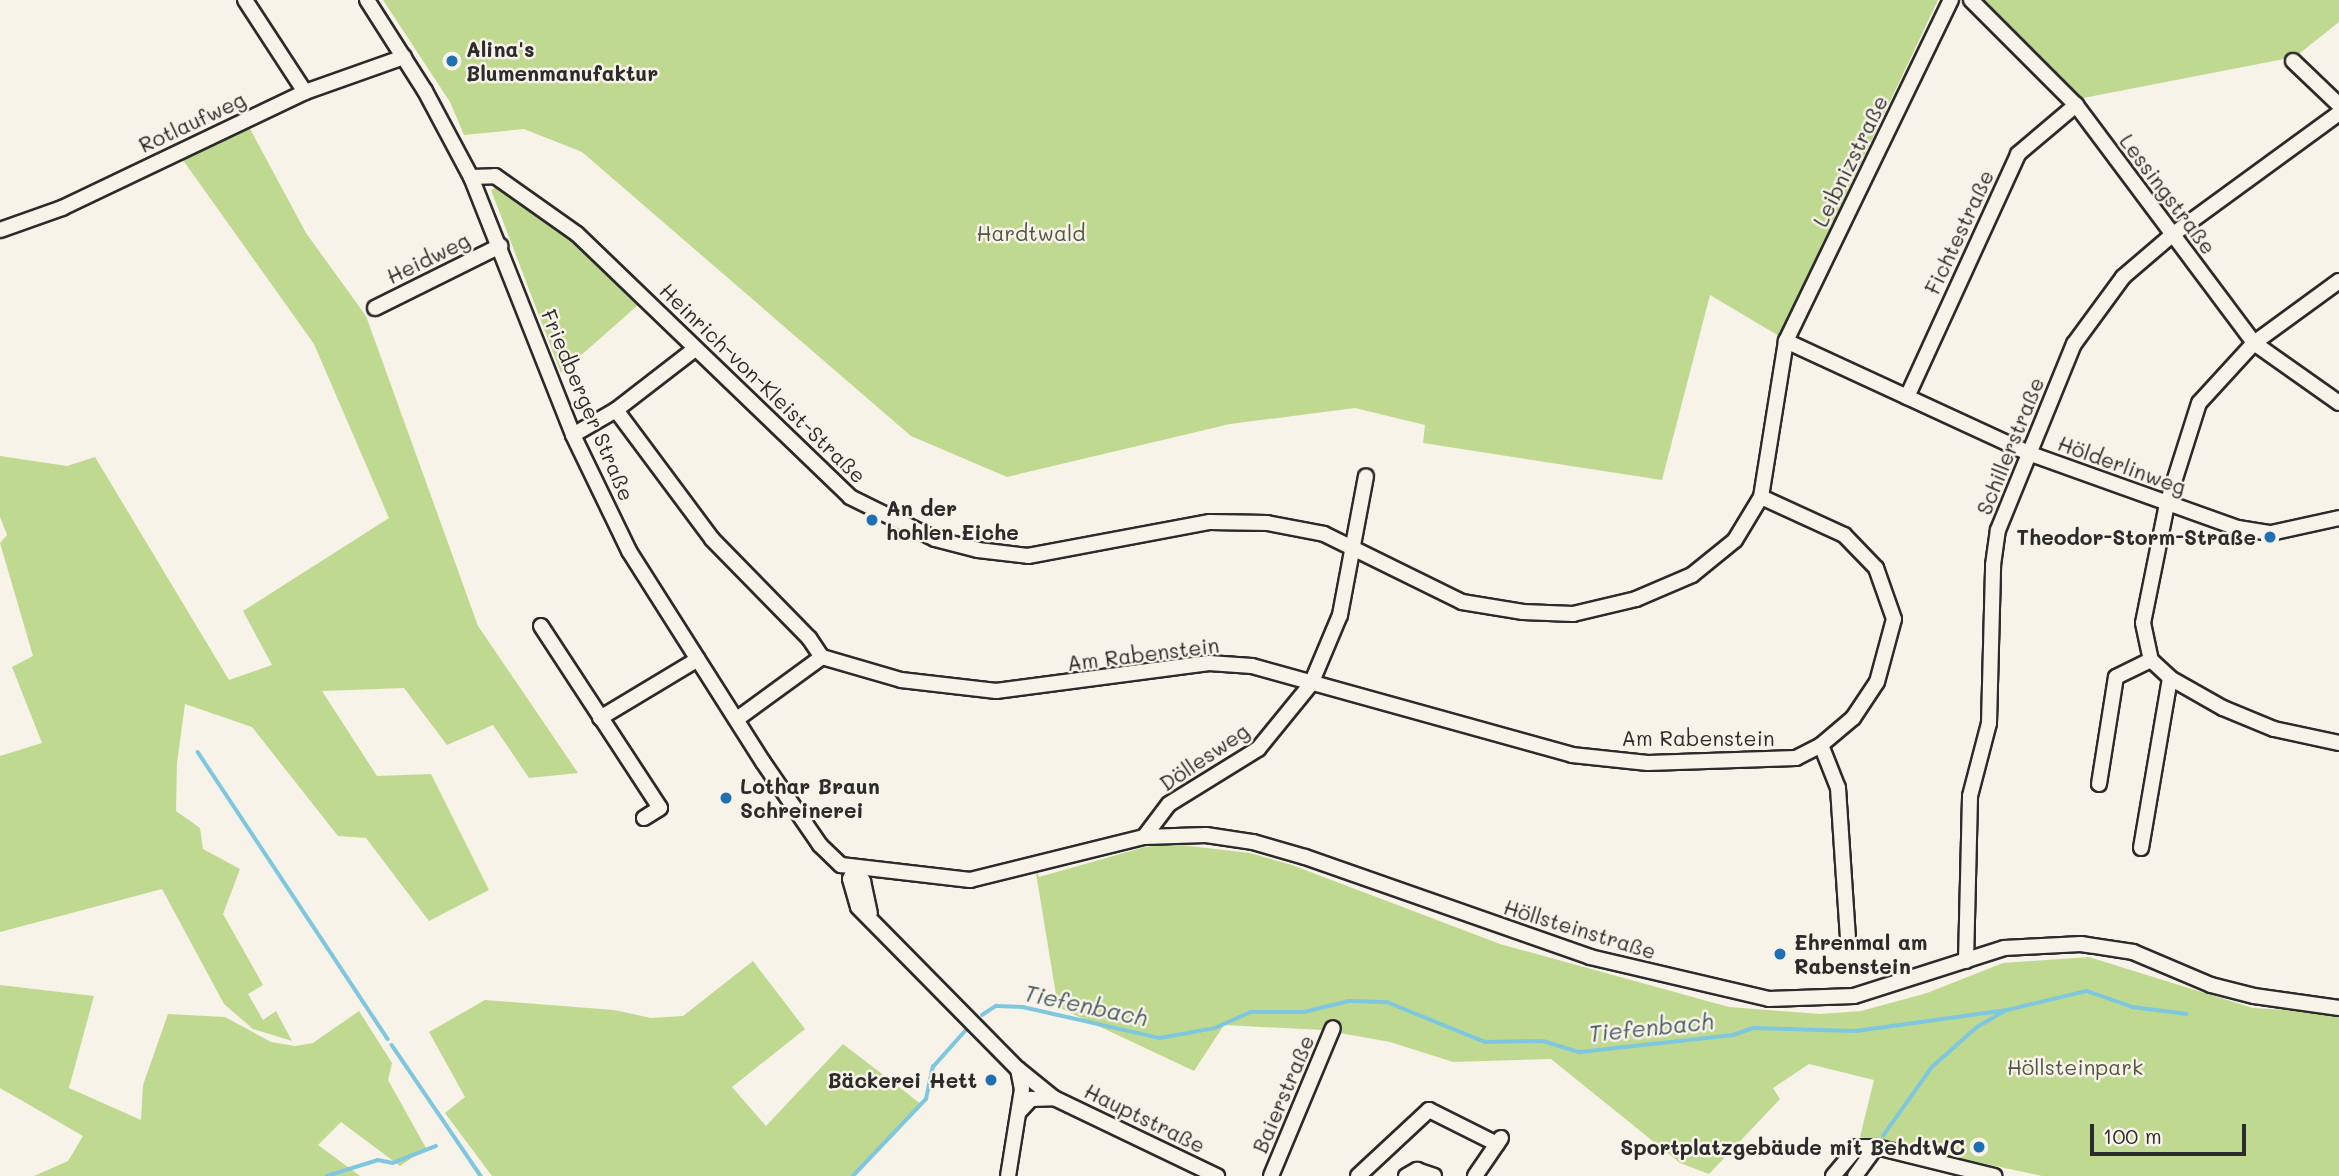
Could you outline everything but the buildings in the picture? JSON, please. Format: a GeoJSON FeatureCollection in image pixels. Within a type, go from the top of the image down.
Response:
{"type":"FeatureCollection","features":[{"type":"Feature","properties":{"kind":"street"},"geometry":{"type":"LineString","coordinates":[[245,0],[305,92]]}},
{"type":"Feature","properties":{"kind":"street","name":"Friedberger Straße"},"geometry":{"type":"LineString","coordinates":[[367,0],[404,57],[471,177],[573,435],[629,551],[820,845],[841,865],[855,870]]}},
{"type":"Feature","properties":{"kind":"street","name":"Leibnizstraße"},"geometry":{"type":"LineString","coordinates":[[1786,341],[1951,0]]}},
{"type":"Feature","properties":{"kind":"street","name":"Lessingstraße"},"geometry":{"type":"LineString","coordinates":[[1971,0],[2076,104],[2253,343],[2339,404]]}},
{"type":"Feature","properties":{"kind":"street","name":"Rotlaufweg"},"geometry":{"type":"LineString","coordinates":[[0,230],[62,208],[305,92],[404,57]]}},
{"type":"Feature","properties":{"kind":"street"},"geometry":{"type":"LineString","coordinates":[[2294,61],[2339,105]]}},
{"type":"Feature","properties":{"kind":"street","name":"Fichtestraße"},"geometry":{"type":"LineString","coordinates":[[1907,397],[2018,154],[2076,104]]}},
{"type":"Feature","properties":{"kind":"street","name":"Schillerstraße"},"geometry":{"type":"LineString","coordinates":[[1966,961],[1970,796],[1989,723],[1994,666],[1993,565],[1998,530],[2074,344],[2096,310],[2123,277],[2172,235],[2339,113]]}},
{"type":"Feature","properties":{"kind":"street","name":"Heinrich-von-Kleist-Straße"},"geometry":{"type":"LineString","coordinates":[[471,177],[495,176],[578,234],[850,497],[935,539],[978,550],[1028,555],[1221,522],[1267,523],[1324,534],[1462,602],[1523,612],[1573,614],[1636,599],[1692,575],[1735,540],[1761,497],[1786,341]]}},
{"type":"Feature","properties":{"kind":"street","name":"Heidweg"},"geometry":{"type":"LineString","coordinates":[[375,308],[500,246]]}},
{"type":"Feature","properties":{"kind":"street"},"geometry":{"type":"LineString","coordinates":[[2339,281],[2253,343],[2199,403],[2167,504],[2143,623],[2151,660],[2170,678],[2223,708],[2274,729],[2339,743]]}},
{"type":"Feature","properties":{"kind":"street","name":"Hölderlinweg"},"geometry":{"type":"LineString","coordinates":[[1786,341],[2028,453],[2238,528],[2270,533],[2339,518]]}},
{"type":"Feature","properties":{"kind":"street"},"geometry":{"type":"LineString","coordinates":[[573,435],[616,410],[695,349]]}},
{"type":"Feature","properties":{"kind":"street"},"geometry":{"type":"LineString","coordinates":[[616,410],[712,539],[809,638],[822,657],[737,719]]}},
{"type":"Feature","properties":{"kind":"street","name":"Döllesweg"},"geometry":{"type":"LineString","coordinates":[[1144,837],[1168,804],[1258,749],[1311,684],[1340,615],[1350,546],[1366,476]]}},
{"type":"Feature","properties":{"kind":"street","name":"Am Rabenstein"},"geometry":{"type":"LineString","coordinates":[[822,657],[901,680],[996,691],[1209,663],[1252,666],[1311,684],[1415,708],[1572,755],[1648,762],[1738,762],[1796,758],[1821,745],[1853,718],[1877,682],[1894,619],[1884,583],[1844,535],[1761,497]]}},
{"type":"Feature","properties":{"kind":"street"},"geometry":{"type":"LineString","coordinates":[[541,626],[660,808],[644,818]]}},
{"type":"Feature","properties":{"kind":"street"},"geometry":{"type":"LineString","coordinates":[[600,718],[698,659]]}},
{"type":"Feature","properties":{"kind":"street"},"geometry":{"type":"LineString","coordinates":[[2099,784],[2116,677],[2151,660]]}},
{"type":"Feature","properties":{"kind":"street"},"geometry":{"type":"LineString","coordinates":[[2141,848],[2170,678]]}},
{"type":"Feature","properties":{"kind":"street"},"geometry":{"type":"LineString","coordinates":[[1821,745],[1838,788],[1848,938]]}},
{"type":"Feature","properties":{"kind":"street","name":"Höllsteinstraße"},"geometry":{"type":"LineString","coordinates":[[855,870],[970,880],[1144,837],[1206,835],[1254,842],[1590,957],[1769,999],[1854,996],[2004,948],[2038,944],[2111,947],[2159,961],[2211,985],[2339,1008]]}},
{"type":"Feature","properties":{"kind":"street"},"geometry":{"type":"LineString","coordinates":[[855,870],[863,881],[875,924],[1018,1069],[1022,1089],[1008,1176]]}},
{"type":"Feature","properties":{"kind":"street","name":"Höllsteinstraße"},"geometry":{"type":"LineString","coordinates":[[2295,1001],[2339,1000]]}},
{"type":"Feature","properties":{"kind":"street","name":"Baierstraße"},"geometry":{"type":"LineString","coordinates":[[1271,1176],[1333,1028]]}},
{"type":"Feature","properties":{"kind":"street","name":"Hauptstraße"},"geometry":{"type":"LineString","coordinates":[[1018,1069],[1054,1098],[1217,1176]]}},
{"type":"Feature","properties":{"kind":"street","name":"Hauptstraße"},"geometry":{"type":"LineString","coordinates":[[1019,1112],[1031,1099],[1054,1098]]}},
{"type":"Feature","properties":{"kind":"street"},"geometry":{"type":"LineString","coordinates":[[1358,1176],[1429,1110],[1499,1141],[1477,1175]]}},
{"type":"Feature","properties":{"kind":"street"},"geometry":{"type":"LineString","coordinates":[[1833,1176],[1857,1147],[1876,1147],[1966,1173],[1994,1176]]}},
{"type":"Feature","properties":{"kind":"street"},"geometry":{"type":"LineString","coordinates":[[1855,1176],[1876,1147]]}},
{"type":"Feature","properties":{"kind":"street"},"geometry":{"type":"LineString","coordinates":[[1406,1176],[1418,1170],[1434,1176]]}},
{"type":"Feature","properties":{"kind":"green space","name":"Hardtwald"},"geometry":{"type":"Polygon","coordinates":[[[383,0],[1938,0],[1779,336],[1710,295],[1662,480],[1423,443],[1425,425],[1355,408],[1230,424],[1007,477],[911,436],[582,152],[524,129],[464,135],[450,102],[383,0]]]}},
{"type":"Feature","properties":{"kind":"green space"},"geometry":{"type":"Polygon","coordinates":[[[1971,0],[2339,0],[2339,22],[2295,57],[2073,100],[1971,0]]]}},
{"type":"Feature","properties":{"kind":"green space"},"geometry":{"type":"Polygon","coordinates":[[[248,125],[306,233],[366,316],[478,626],[578,773],[529,778],[493,725],[447,745],[404,688],[322,691],[377,776],[431,774],[489,890],[429,921],[366,838],[338,836],[252,727],[185,704],[177,763],[176,811],[200,828],[203,849],[240,869],[223,914],[263,985],[248,994],[263,1020],[276,1011],[292,1041],[253,1029],[224,1004],[162,889],[0,932],[0,756],[42,743],[12,667],[33,656],[0,543],[7,535],[0,517],[0,456],[67,466],[95,457],[229,680],[272,665],[243,611],[389,518],[314,344],[180,156],[248,125]]]}},
{"type":"Feature","properties":{"kind":"green space"},"geometry":{"type":"Polygon","coordinates":[[[497,187],[576,239],[638,305],[561,373],[491,190],[497,187]]]}},
{"type":"Feature","properties":{"kind":"green space","name":"Höllsteinpark"},"geometry":{"type":"Polygon","coordinates":[[[1172,844],[1250,853],[1292,865],[1500,944],[1729,1007],[1820,1014],[1861,1011],[1927,993],[2003,963],[2089,957],[2253,1008],[2339,1013],[2339,1176],[2042,1176],[1860,1137],[1874,1080],[1809,1064],[1773,1088],[1780,1099],[1709,1174],[1680,1163],[1551,1059],[1453,1062],[1390,1042],[1323,1030],[1224,1025],[1194,1071],[1058,1007],[1035,867],[1039,877],[1145,847],[1172,844]]]}},
{"type":"Feature","properties":{"kind":"green space"},"geometry":{"type":"Polygon","coordinates":[[[753,961],[805,1029],[732,1087],[766,1126],[843,1044],[921,1104],[851,1176],[492,1176],[445,1113],[465,1097],[429,1032],[485,1000],[614,1010],[651,1018],[683,1016],[753,961]]]}},
{"type":"Feature","properties":{"kind":"green space"},"geometry":{"type":"Polygon","coordinates":[[[0,985],[94,996],[69,1088],[141,1120],[143,1085],[168,1014],[225,1017],[271,1042],[295,1046],[313,1043],[359,1011],[392,1063],[388,1080],[426,1148],[400,1166],[341,1122],[318,1145],[360,1176],[34,1176],[68,1161],[83,1136],[0,1088],[0,985]]]}},
{"type":"Feature","properties":{"kind":"waterway"},"geometry":{"type":"LineString","coordinates":[[198,752],[388,1039]]}},
{"type":"Feature","properties":{"kind":"waterway","name":"Tiefenbach"},"geometry":{"type":"LineString","coordinates":[[1883,1136],[1932,1067],[1977,1027],[2007,1010],[2087,991],[2133,1007],[2187,1014]]}},
{"type":"Feature","properties":{"kind":"waterway","name":"Tiefenbach"},"geometry":{"type":"LineString","coordinates":[[982,1015],[996,1006],[1023,1007],[1160,1038],[1215,1028],[1251,1012],[1304,1012],[1349,1001],[1387,1002],[1485,1042],[1543,1041],[1580,1052],[1733,1035],[1753,1028],[1856,1031],[2007,1010]]}},
{"type":"Feature","properties":{"kind":"waterway","name":"Tiefenbach"},"geometry":{"type":"LineString","coordinates":[[853,1176],[926,1099],[933,1067],[966,1030]]}},
{"type":"Feature","properties":{"kind":"waterway"},"geometry":{"type":"LineString","coordinates":[[392,1045],[481,1176]]}},
{"type":"Feature","properties":{"kind":"waterway","name":"Tiefenbach"},"geometry":{"type":"LineString","coordinates":[[327,1176],[378,1160],[393,1163],[436,1146]]}},
{"type":"Feature","properties":{"kind":"place","name":"Alina's Blumenmanufaktur"},"geometry":{"type":"Point","coordinates":[452,61]}},
{"type":"Feature","properties":{"kind":"place","name":"An der hohlen Eiche"},"geometry":{"type":"Point","coordinates":[872,520]}},
{"type":"Feature","properties":{"kind":"place","name":"Theodor-Storm-Straße"},"geometry":{"type":"Point","coordinates":[2270,537]}},
{"type":"Feature","properties":{"kind":"place","name":"Lothar Braun Schreinerei"},"geometry":{"type":"Point","coordinates":[726,798]}},
{"type":"Feature","properties":{"kind":"place","name":"Ehrenmal am Rabenstein"},"geometry":{"type":"Point","coordinates":[1780,954]}},
{"type":"Feature","properties":{"kind":"place","name":"Bäckerei Hett"},"geometry":{"type":"Point","coordinates":[991,1080]}},
{"type":"Feature","properties":{"kind":"place","name":"Sportplatzgebäude mit BehdtWC"},"geometry":{"type":"Point","coordinates":[1979,1147]}}]}
